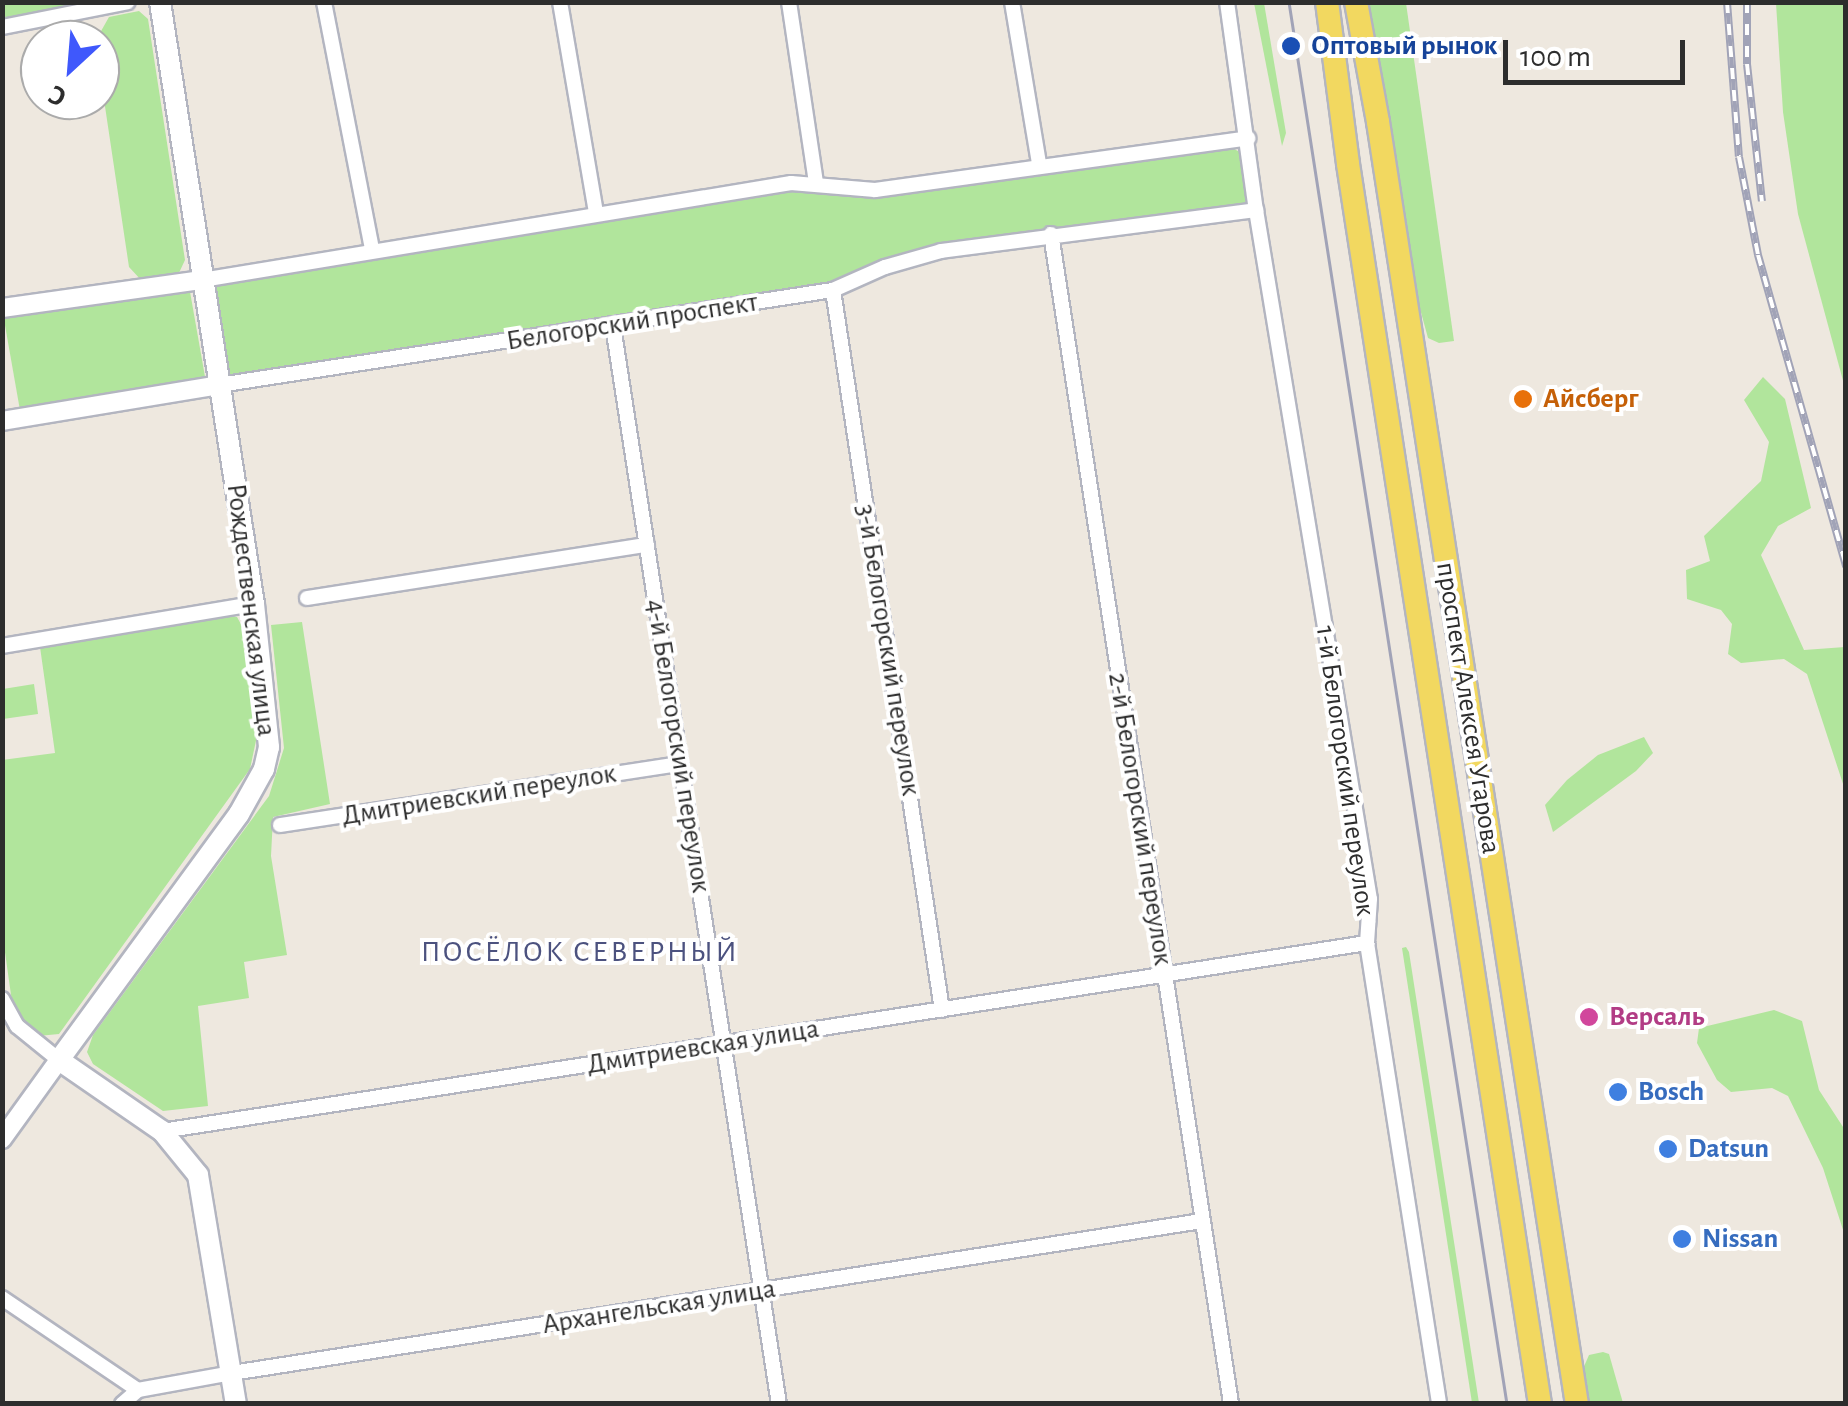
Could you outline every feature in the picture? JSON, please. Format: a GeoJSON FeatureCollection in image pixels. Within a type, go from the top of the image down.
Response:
{"type":"FeatureCollection","features":[{"type":"Feature","properties":{"kind":"main road","name":"Рождественская улица"},"geometry":{"type":"LineString","coordinates":[[60,1060],[239,814],[264,769],[269,715],[254,604],[160,2]]}},
{"type":"Feature","properties":{"kind":"main road","name":"проспект Алексея Угарова"},"geometry":{"type":"LineString","coordinates":[[1540,1404],[1348,164],[1328,10],[1357,8],[1577,1404]]}},
{"type":"Feature","properties":{"kind":"main road"},"geometry":{"type":"LineString","coordinates":[[60,1060],[162,1131],[189,1159],[204,1195],[236,1404]]}},
{"type":"Feature","properties":{"kind":"street"},"geometry":{"type":"LineString","coordinates":[[2,27],[128,2]]}},
{"type":"Feature","properties":{"kind":"street"},"geometry":{"type":"LineString","coordinates":[[324,2],[372,250]]}},
{"type":"Feature","properties":{"kind":"street"},"geometry":{"type":"LineString","coordinates":[[560,2],[596,213]]}},
{"type":"Feature","properties":{"kind":"street"},"geometry":{"type":"LineString","coordinates":[[789,2],[816,182]]}},
{"type":"Feature","properties":{"kind":"street"},"geometry":{"type":"LineString","coordinates":[[1012,2],[1038,164]]}},
{"type":"Feature","properties":{"kind":"street","name":"1-й Белогорский переулок"},"geometry":{"type":"LineString","coordinates":[[1227,2],[1256,210],[1370,899],[1367,943],[1439,1404]]}},
{"type":"Feature","properties":{"kind":"street"},"geometry":{"type":"LineString","coordinates":[[2,308],[202,280],[596,213],[816,182],[876,190],[1038,164],[1248,138]]}},
{"type":"Feature","properties":{"kind":"street","name":"Белогорский проспект"},"geometry":{"type":"LineString","coordinates":[[2,421],[833,290],[885,267],[942,251],[1256,210]]}},
{"type":"Feature","properties":{"kind":"street","name":"2-й Белогорский переулок"},"geometry":{"type":"LineString","coordinates":[[1051,234],[1231,1404]]}},
{"type":"Feature","properties":{"kind":"street","name":"3-й Белогорский переулок"},"geometry":{"type":"LineString","coordinates":[[833,290],[942,1010]]}},
{"type":"Feature","properties":{"kind":"street","name":"4-й Белогорский переулок"},"geometry":{"type":"LineString","coordinates":[[613,326],[779,1404]]}},
{"type":"Feature","properties":{"kind":"street"},"geometry":{"type":"LineString","coordinates":[[307,598],[648,545]]}},
{"type":"Feature","properties":{"kind":"street"},"geometry":{"type":"LineString","coordinates":[[2,646],[254,604]]}},
{"type":"Feature","properties":{"kind":"street","name":"Дмитриевский переулок"},"geometry":{"type":"LineString","coordinates":[[280,825],[679,764]]}},
{"type":"Feature","properties":{"kind":"street","name":"Дмитриевская улица"},"geometry":{"type":"LineString","coordinates":[[162,1131],[1367,943]]}},
{"type":"Feature","properties":{"kind":"street"},"geometry":{"type":"LineString","coordinates":[[2,999],[17,1026],[60,1060]]}},
{"type":"Feature","properties":{"kind":"street","name":"Рождественская улица"},"geometry":{"type":"LineString","coordinates":[[2,1139],[60,1060]]}},
{"type":"Feature","properties":{"kind":"street","name":"Архангельская улица"},"geometry":{"type":"LineString","coordinates":[[138,1390],[1201,1221]]}},
{"type":"Feature","properties":{"kind":"street"},"geometry":{"type":"LineString","coordinates":[[2,1298],[138,1390],[122,1404]]}},
{"type":"Feature","properties":{"kind":"green space"},"geometry":{"type":"Polygon","coordinates":[[[3,3],[105,3],[3,20],[3,3]]]}},
{"type":"Feature","properties":{"kind":"green space"},"geometry":{"type":"Polygon","coordinates":[[[1254,3],[1264,3],[1286,133],[1282,146],[1254,3]]]}},
{"type":"Feature","properties":{"kind":"green space"},"geometry":{"type":"Polygon","coordinates":[[[1368,3],[1406,3],[1454,341],[1439,343],[1428,338],[1410,272],[1368,3]]]}},
{"type":"Feature","properties":{"kind":"green space"},"geometry":{"type":"Polygon","coordinates":[[[1776,3],[1845,3],[1845,388],[1798,214],[1783,112],[1776,3]]]}},
{"type":"Feature","properties":{"kind":"green space"},"geometry":{"type":"Polygon","coordinates":[[[139,11],[148,19],[185,260],[178,275],[142,281],[129,267],[107,120],[120,120],[120,20],[107,20],[139,11]]]}},
{"type":"Feature","properties":{"kind":"green space"},"geometry":{"type":"Polygon","coordinates":[[[1227,145],[1245,155],[1249,190],[1245,203],[1235,208],[928,250],[828,286],[230,378],[215,281],[798,186],[849,193],[1227,145]]]}},
{"type":"Feature","properties":{"kind":"green space"},"geometry":{"type":"Polygon","coordinates":[[[189,286],[205,380],[20,412],[4,319],[189,286]]]}},
{"type":"Feature","properties":{"kind":"green space"},"geometry":{"type":"Polygon","coordinates":[[[1763,377],[1785,399],[1811,508],[1778,526],[1761,555],[1804,650],[1845,647],[1845,790],[1807,674],[1784,659],[1741,663],[1728,654],[1732,624],[1721,610],[1687,599],[1686,570],[1710,561],[1704,536],[1761,481],[1769,442],[1744,400],[1763,377]]]}},
{"type":"Feature","properties":{"kind":"green space"},"geometry":{"type":"Polygon","coordinates":[[[223,615],[237,617],[242,626],[258,731],[250,769],[59,1034],[38,1036],[20,1020],[12,1002],[3,938],[2,760],[55,753],[40,647],[223,615]]]}},
{"type":"Feature","properties":{"kind":"green space"},"geometry":{"type":"Polygon","coordinates":[[[302,622],[330,804],[273,817],[271,856],[287,955],[244,962],[249,998],[198,1006],[208,1106],[163,1111],[93,1064],[87,1052],[93,1035],[269,796],[284,748],[271,625],[302,622]]]}},
{"type":"Feature","properties":{"kind":"green space"},"geometry":{"type":"Polygon","coordinates":[[[34,684],[38,714],[3,719],[3,689],[34,684]]]}},
{"type":"Feature","properties":{"kind":"green space"},"geometry":{"type":"Polygon","coordinates":[[[1644,737],[1653,753],[1636,771],[1553,832],[1545,805],[1567,780],[1598,755],[1644,737]]]}},
{"type":"Feature","properties":{"kind":"green space"},"geometry":{"type":"Polygon","coordinates":[[[1406,947],[1479,1403],[1472,1403],[1402,948],[1406,947]]]}},
{"type":"Feature","properties":{"kind":"green space"},"geometry":{"type":"Polygon","coordinates":[[[1774,1010],[1802,1021],[1819,1090],[1845,1130],[1845,1236],[1823,1168],[1788,1096],[1772,1088],[1731,1092],[1717,1080],[1697,1043],[1699,1028],[1774,1010]]]}},
{"type":"Feature","properties":{"kind":"green space"},"geometry":{"type":"Polygon","coordinates":[[[1609,1354],[1623,1403],[1589,1403],[1582,1371],[1589,1355],[1609,1354]]]}},
{"type":"Feature","properties":{"kind":"tram line"},"geometry":{"type":"LineString","coordinates":[[1289,2],[1507,1404]]}},
{"type":"Feature","properties":{"kind":"railway"},"geometry":{"type":"LineString","coordinates":[[1727,2],[1739,157],[1758,255],[1846,567]]}},
{"type":"Feature","properties":{"kind":"railway"},"geometry":{"type":"LineString","coordinates":[[1747,2],[1747,64],[1762,201]]}},
{"type":"Feature","properties":{"kind":"place","name":"Оптовый рынок"},"geometry":{"type":"Point","coordinates":[1291,46]}},
{"type":"Feature","properties":{"kind":"place","name":"Айсберг"},"geometry":{"type":"Point","coordinates":[1523,399]}},
{"type":"Feature","properties":{"kind":"place","name":"Версаль"},"geometry":{"type":"Point","coordinates":[1589,1017]}},
{"type":"Feature","properties":{"kind":"place","name":"Bosch"},"geometry":{"type":"Point","coordinates":[1618,1092]}},
{"type":"Feature","properties":{"kind":"place","name":"Datsun"},"geometry":{"type":"Point","coordinates":[1668,1149]}},
{"type":"Feature","properties":{"kind":"place","name":"Nissan"},"geometry":{"type":"Point","coordinates":[1682,1239]}},
{"type":"Feature","properties":{"kind":"district","name":"ПОСЁЛОК СЕВЕРНЫЙ"},"geometry":{"type":"Point","coordinates":[580,952]}}]}
